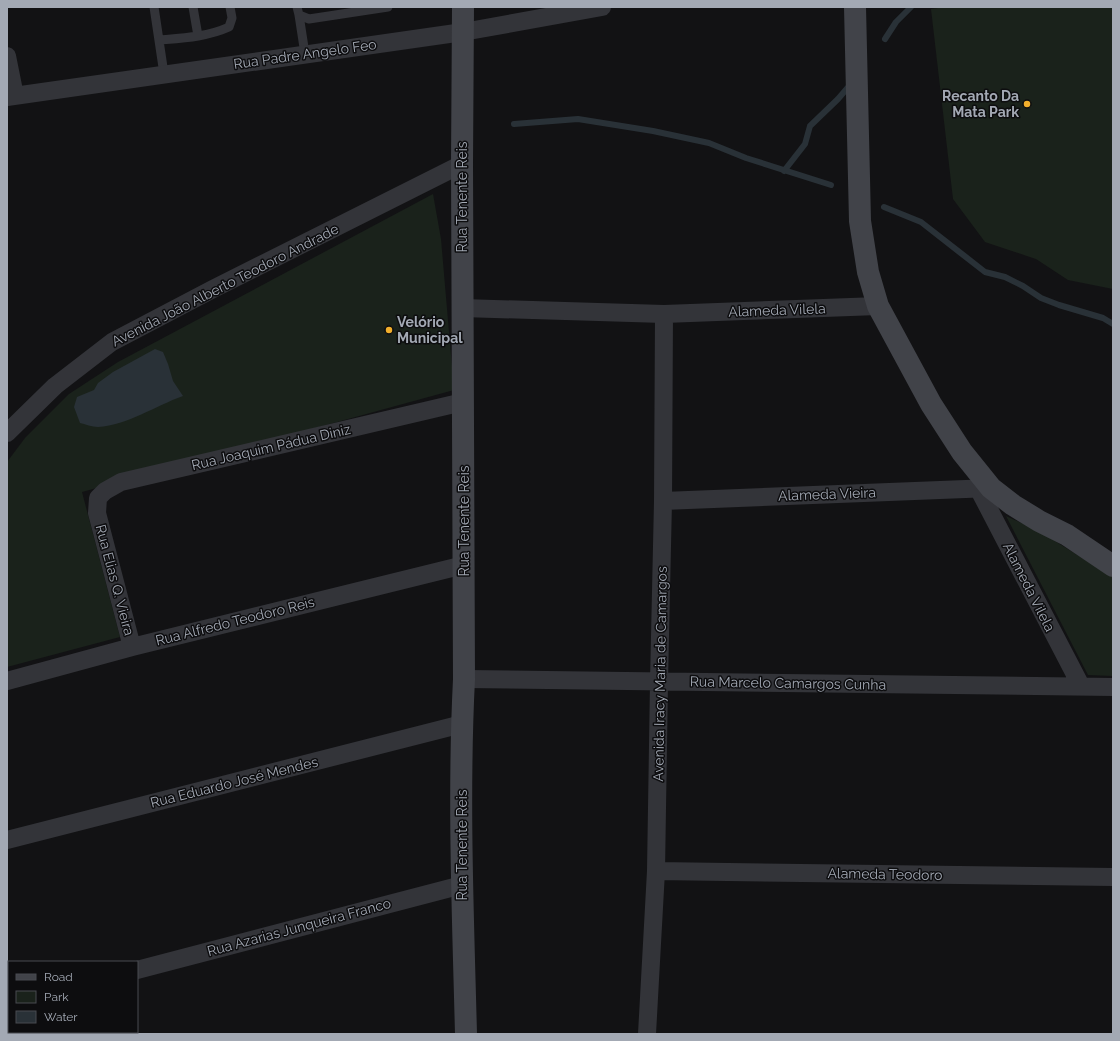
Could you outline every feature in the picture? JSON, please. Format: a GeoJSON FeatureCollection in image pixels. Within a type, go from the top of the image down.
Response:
{"type":"FeatureCollection","features":[{"type":"Feature","properties":{"kind":"street","name":"Rua Tenente Reis"},"geometry":{"type":"LineString","coordinates":[[463,7],[462,308],[464,679],[462,724],[462,885],[466,1034]]}},
{"type":"Feature","properties":{"kind":"street","name":"Rua Padre Angelo Feo"},"geometry":{"type":"LineString","coordinates":[[11,97],[463,32],[602,7]]}},
{"type":"Feature","properties":{"kind":"street"},"geometry":{"type":"LineString","coordinates":[[855,7],[860,221],[868,272],[878,306]]}},
{"type":"Feature","properties":{"kind":"street"},"geometry":{"type":"LineString","coordinates":[[7,56],[11,97]]}},
{"type":"Feature","properties":{"kind":"street","name":"Avenida João Alberto Teodoro Andrade"},"geometry":{"type":"LineString","coordinates":[[7,433],[55,386],[112,342],[213,289],[462,164]]}},
{"type":"Feature","properties":{"kind":"street","name":"Alameda Vilela"},"geometry":{"type":"LineString","coordinates":[[462,308],[664,314],[878,306],[931,404],[984,488],[1081,686]]}},
{"type":"Feature","properties":{"kind":"street","name":"Avenida Iracy Maria de Camargos"},"geometry":{"type":"LineString","coordinates":[[647,1034],[656,871],[663,501],[664,314]]}},
{"type":"Feature","properties":{"kind":"street","name":"Rua Joaquim Pádua Diniz"},"geometry":{"type":"LineString","coordinates":[[97,513],[98,498],[105,491],[121,482],[463,402]]}},
{"type":"Feature","properties":{"kind":"street"},"geometry":{"type":"LineString","coordinates":[[984,488],[1039,521],[1067,535],[1113,566]]}},
{"type":"Feature","properties":{"kind":"street","name":"Alameda Vieira"},"geometry":{"type":"LineString","coordinates":[[663,501],[984,488]]}},
{"type":"Feature","properties":{"kind":"street","name":"Rua Elias Q. Vieira"},"geometry":{"type":"LineString","coordinates":[[97,513],[132,647]]}},
{"type":"Feature","properties":{"kind":"street","name":"Rua Alfredo Teodoro Reis"},"geometry":{"type":"LineString","coordinates":[[7,681],[132,647],[464,565]]}},
{"type":"Feature","properties":{"kind":"street","name":"Rua Marcelo Camargos Cunha"},"geometry":{"type":"LineString","coordinates":[[464,679],[1113,687]]}},
{"type":"Feature","properties":{"kind":"street","name":"Rua Eduardo José Mendes"},"geometry":{"type":"LineString","coordinates":[[7,840],[462,724]]}},
{"type":"Feature","properties":{"kind":"street","name":"Alameda Teodoro"},"geometry":{"type":"LineString","coordinates":[[656,871],[1113,877]]}},
{"type":"Feature","properties":{"kind":"street","name":"Rua Azarias Junqueira Franco"},"geometry":{"type":"LineString","coordinates":[[138,970],[462,885]]}},
{"type":"Feature","properties":{"kind":"lane"},"geometry":{"type":"LineString","coordinates":[[154,7],[164,74]]}},
{"type":"Feature","properties":{"kind":"lane"},"geometry":{"type":"LineString","coordinates":[[193,7],[198,36]]}},
{"type":"Feature","properties":{"kind":"lane"},"geometry":{"type":"LineString","coordinates":[[159,40],[198,36],[218,32],[229,27],[232,18],[230,7]]}},
{"type":"Feature","properties":{"kind":"lane"},"geometry":{"type":"LineString","coordinates":[[298,11],[309,19],[344,10],[388,7]]}},
{"type":"Feature","properties":{"kind":"lane"},"geometry":{"type":"LineString","coordinates":[[298,11],[305,54]]}},
{"type":"Feature","properties":{"kind":"green space","name":"Recanto Da Mata Park"},"geometry":{"type":"Polygon","coordinates":[[[945,7],[1113,7],[1113,289],[1068,280],[1036,259],[985,242],[953,199],[931,9],[945,7]]]}},
{"type":"Feature","properties":{"kind":"green space"},"geometry":{"type":"Polygon","coordinates":[[[433,194],[441,239],[454,390],[82,492],[120,637],[7,667],[7,462],[25,438],[69,394],[118,362],[433,194]]]}},
{"type":"Feature","properties":{"kind":"green space"},"geometry":{"type":"Polygon","coordinates":[[[1006,516],[1037,530],[1113,577],[1113,676],[1088,675],[1006,516]]]}},
{"type":"Feature","properties":{"kind":"water"},"geometry":{"type":"Polygon","coordinates":[[[155,349],[163,352],[173,381],[183,396],[131,419],[109,426],[98,427],[80,423],[74,407],[77,397],[94,390],[98,383],[113,372],[155,349]]]}},
{"type":"Feature","properties":{"kind":"waterway"},"geometry":{"type":"LineString","coordinates":[[885,39],[896,22],[911,7]]}},
{"type":"Feature","properties":{"kind":"waterway"},"geometry":{"type":"LineString","coordinates":[[784,171],[805,144],[810,126],[850,85]]}},
{"type":"Feature","properties":{"kind":"waterway"},"geometry":{"type":"LineString","coordinates":[[514,124],[578,119],[653,131],[709,143],[746,158],[831,185]]}},
{"type":"Feature","properties":{"kind":"waterway"},"geometry":{"type":"LineString","coordinates":[[884,207],[921,222],[985,272],[1005,277],[1023,286],[1041,298],[1103,318],[1113,324]]}},
{"type":"Feature","properties":{"kind":"place","name":"Recanto Da Mata Park"},"geometry":{"type":"Point","coordinates":[1027,104]}},
{"type":"Feature","properties":{"kind":"place","name":"Velório Municipal"},"geometry":{"type":"Point","coordinates":[389,330]}}]}
